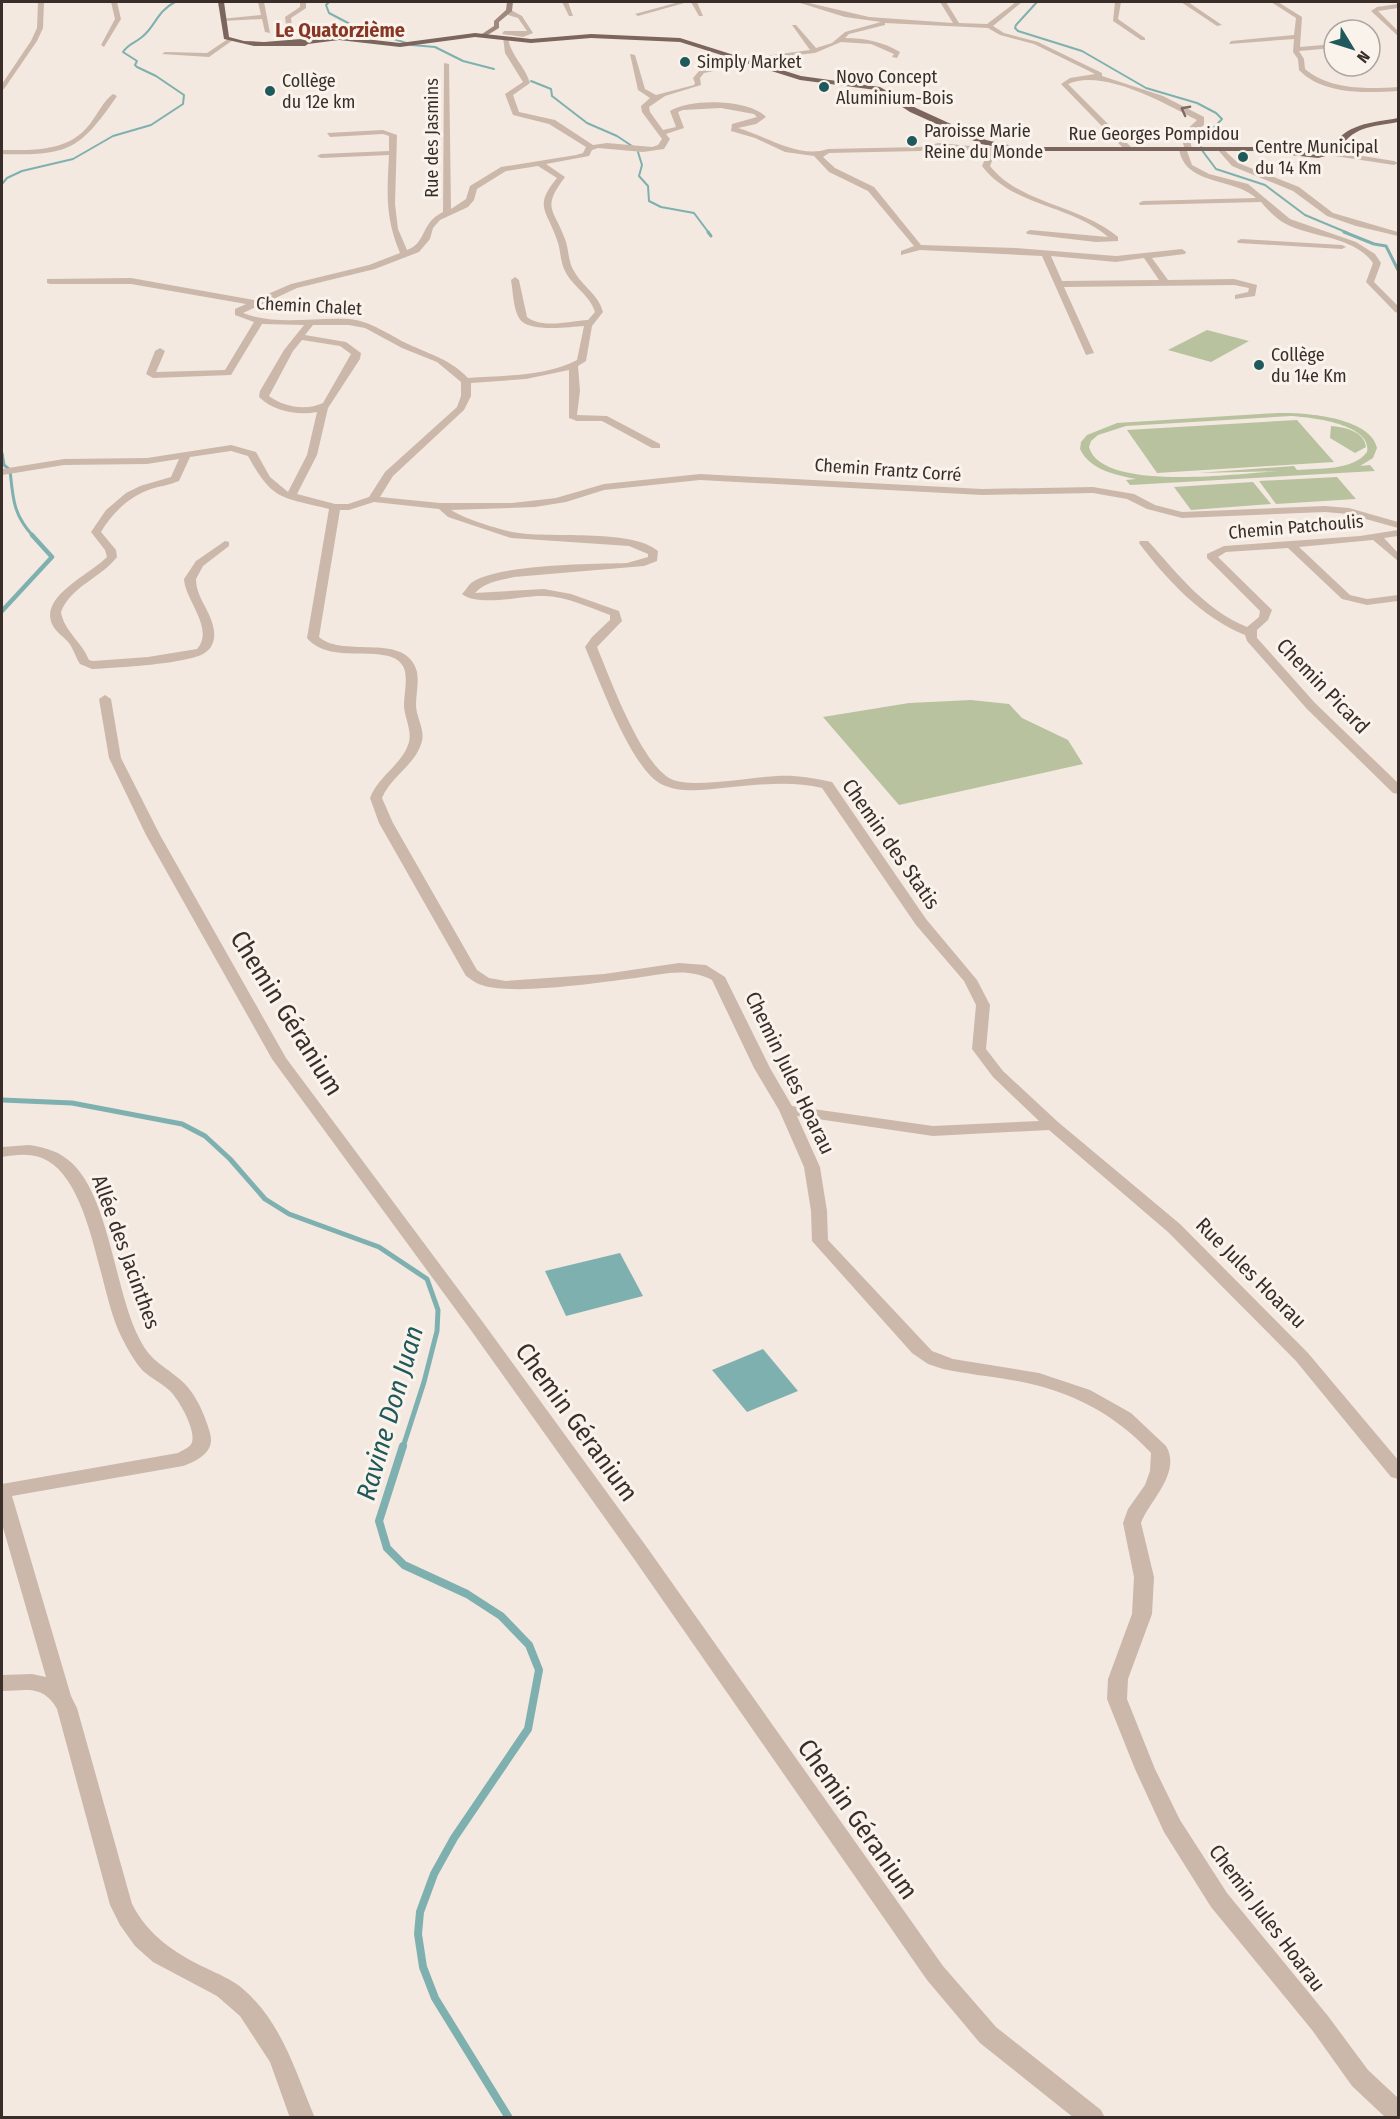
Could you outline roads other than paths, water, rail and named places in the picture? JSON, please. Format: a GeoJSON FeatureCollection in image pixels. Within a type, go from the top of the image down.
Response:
{"type":"FeatureCollection","features":[{"type":"Feature","properties":{"kind":"main road"},"geometry":{"type":"LineString","coordinates":[[221,2],[226,38],[248,43],[293,43]]}},
{"type":"Feature","properties":{"kind":"main road"},"geometry":{"type":"LineString","coordinates":[[484,35],[497,27],[497,20],[509,10],[510,2]]}},
{"type":"Feature","properties":{"kind":"main road","name":"Rue Georges Pompidou"},"geometry":{"type":"LineString","coordinates":[[293,43],[352,42],[400,45],[458,36],[484,35],[531,41],[591,36],[671,39],[695,43],[812,81],[878,88],[913,110],[994,148],[1253,149],[1318,156],[1331,153]]}},
{"type":"Feature","properties":{"kind":"main road"},"geometry":{"type":"LineString","coordinates":[[1331,153],[1340,139],[1359,127],[1398,120]]}},
{"type":"Feature","properties":{"kind":"street"},"geometry":{"type":"LineString","coordinates":[[2,88],[5,80],[34,41],[40,28],[41,2]]}},
{"type":"Feature","properties":{"kind":"street"},"geometry":{"type":"LineString","coordinates":[[104,45],[118,19],[114,2]]}},
{"type":"Feature","properties":{"kind":"street"},"geometry":{"type":"LineString","coordinates":[[261,2],[268,32]]}},
{"type":"Feature","properties":{"kind":"street"},"geometry":{"type":"LineString","coordinates":[[293,43],[288,17],[303,8],[303,2]]}},
{"type":"Feature","properties":{"kind":"street"},"geometry":{"type":"LineString","coordinates":[[565,2],[571,15]]}},
{"type":"Feature","properties":{"kind":"street"},"geometry":{"type":"LineString","coordinates":[[638,14],[685,2]]}},
{"type":"Feature","properties":{"kind":"street"},"geometry":{"type":"LineString","coordinates":[[694,2],[701,15]]}},
{"type":"Feature","properties":{"kind":"street"},"geometry":{"type":"LineString","coordinates":[[800,2],[836,14],[895,22],[989,26],[1002,34],[1036,42],[1099,73],[1101,76],[1099,77]]}},
{"type":"Feature","properties":{"kind":"street"},"geometry":{"type":"LineString","coordinates":[[943,2],[957,26]]}},
{"type":"Feature","properties":{"kind":"street"},"geometry":{"type":"LineString","coordinates":[[989,26],[1019,2]]}},
{"type":"Feature","properties":{"kind":"street"},"geometry":{"type":"LineString","coordinates":[[1118,2],[1115,20],[1143,39]]}},
{"type":"Feature","properties":{"kind":"street"},"geometry":{"type":"LineString","coordinates":[[1184,2],[1219,25]]}},
{"type":"Feature","properties":{"kind":"street"},"geometry":{"type":"LineString","coordinates":[[1274,2],[1299,17],[1296,49],[1301,59],[1302,70],[1314,79],[1362,90],[1398,89]]}},
{"type":"Feature","properties":{"kind":"street"},"geometry":{"type":"LineString","coordinates":[[1398,6],[1379,8],[1374,11],[1398,34]]}},
{"type":"Feature","properties":{"kind":"street"},"geometry":{"type":"LineString","coordinates":[[509,10],[510,14],[520,17],[531,32],[505,36],[508,56],[525,76],[527,83],[509,94],[516,113],[552,122],[591,147]]}},
{"type":"Feature","properties":{"kind":"street"},"geometry":{"type":"LineString","coordinates":[[223,19],[265,17]]}},
{"type":"Feature","properties":{"kind":"street"},"geometry":{"type":"LineString","coordinates":[[737,58],[765,58],[815,51],[855,30],[895,22]]}},
{"type":"Feature","properties":{"kind":"street"},"geometry":{"type":"LineString","coordinates":[[794,26],[815,51]]}},
{"type":"Feature","properties":{"kind":"street"},"geometry":{"type":"LineString","coordinates":[[1231,43],[1296,37]]}},
{"type":"Feature","properties":{"kind":"street"},"geometry":{"type":"LineString","coordinates":[[165,54],[209,55],[230,40]]}},
{"type":"Feature","properties":{"kind":"street"},"geometry":{"type":"LineString","coordinates":[[838,40],[866,40],[894,50],[898,53],[895,57]]}},
{"type":"Feature","properties":{"kind":"street"},"geometry":{"type":"LineString","coordinates":[[1296,49],[1322,47]]}},
{"type":"Feature","properties":{"kind":"street"},"geometry":{"type":"LineString","coordinates":[[632,55],[642,90],[655,98]]}},
{"type":"Feature","properties":{"kind":"street"},"geometry":{"type":"LineString","coordinates":[[751,62],[706,69],[698,73],[696,78],[699,84],[655,98],[645,106],[646,112],[662,133],[680,128],[674,111],[677,109],[693,106],[738,107],[756,111],[762,117],[733,127],[788,150],[819,154],[857,150],[920,149],[939,145],[994,148],[986,166],[993,177],[1013,189],[1100,224],[1115,239],[1096,240],[1030,232]]}},
{"type":"Feature","properties":{"kind":"street","name":"Rue des Jasmins"},"geometry":{"type":"LineString","coordinates":[[446,64],[447,213]]}},
{"type":"Feature","properties":{"kind":"street"},"geometry":{"type":"LineString","coordinates":[[1129,149],[1064,84],[1071,80],[1099,77],[1160,98],[1201,119],[1201,123],[1185,135],[1188,149],[1185,162],[1193,169],[1215,178],[1246,186],[1280,217],[1360,248],[1375,258],[1377,263],[1369,279],[1372,286],[1398,310]]}},
{"type":"Feature","properties":{"kind":"street"},"geometry":{"type":"LineString","coordinates":[[2,152],[43,151],[76,140],[84,135],[113,96]]}},
{"type":"Feature","properties":{"kind":"street"},"geometry":{"type":"LineString","coordinates":[[330,135],[388,132],[393,135],[391,204],[394,229],[405,255]]}},
{"type":"Feature","properties":{"kind":"street","name":"Chemin Chalet"},"geometry":{"type":"LineString","coordinates":[[466,381],[444,361],[394,341],[371,327],[348,322],[259,321],[239,315],[238,310],[294,286],[372,267],[405,255],[422,245],[429,227],[447,213],[465,205],[470,200],[473,188],[499,171],[578,157],[586,154],[591,147],[654,149],[665,143],[666,139],[662,133]]}},
{"type":"Feature","properties":{"kind":"street"},"geometry":{"type":"LineString","coordinates":[[1218,149],[1235,167],[1267,176],[1298,190],[1313,199],[1319,208],[1336,217],[1398,235]]}},
{"type":"Feature","properties":{"kind":"street"},"geometry":{"type":"LineString","coordinates":[[321,156],[393,153]]}},
{"type":"Feature","properties":{"kind":"street"},"geometry":{"type":"LineString","coordinates":[[1331,153],[1394,163]]}},
{"type":"Feature","properties":{"kind":"street"},"geometry":{"type":"LineString","coordinates":[[819,154],[818,158],[832,170],[871,189],[918,247]]}},
{"type":"Feature","properties":{"kind":"street"},"geometry":{"type":"LineString","coordinates":[[2,472],[64,462],[147,461],[185,457],[231,448],[248,451],[256,457],[272,487],[291,497],[335,507],[349,507],[373,499],[389,474],[461,408],[466,396],[466,381],[547,373],[574,367],[581,361],[591,323],[599,312],[597,304],[569,271],[561,238],[547,212],[549,192],[561,177],[539,163]]}},
{"type":"Feature","properties":{"kind":"street"},"geometry":{"type":"LineString","coordinates":[[1143,203],[1261,200]]}},
{"type":"Feature","properties":{"kind":"street"},"geometry":{"type":"LineString","coordinates":[[1316,232],[1398,235]]}},
{"type":"Feature","properties":{"kind":"street"},"geometry":{"type":"LineString","coordinates":[[1241,242],[1360,248]]}},
{"type":"Feature","properties":{"kind":"street"},"geometry":{"type":"LineString","coordinates":[[904,253],[918,247],[1116,259],[1182,252]]}},
{"type":"Feature","properties":{"kind":"street"},"geometry":{"type":"LineString","coordinates":[[1045,253],[1089,353]]}},
{"type":"Feature","properties":{"kind":"street"},"geometry":{"type":"LineString","coordinates":[[1147,256],[1165,283]]}},
{"type":"Feature","properties":{"kind":"street"},"geometry":{"type":"LineString","coordinates":[[515,280],[523,318],[527,323],[538,325],[591,323]]}},
{"type":"Feature","properties":{"kind":"street"},"geometry":{"type":"LineString","coordinates":[[50,281],[131,281],[254,303]]}},
{"type":"Feature","properties":{"kind":"street"},"geometry":{"type":"LineString","coordinates":[[1059,284],[1234,282],[1254,287],[1252,294],[1238,297]]}},
{"type":"Feature","properties":{"kind":"street"},"geometry":{"type":"LineString","coordinates":[[160,351],[151,374],[153,375],[228,373],[259,321]]}},
{"type":"Feature","properties":{"kind":"street"},"geometry":{"type":"LineString","coordinates":[[311,322],[289,350],[265,391],[264,397],[273,403],[305,410],[323,407]]}},
{"type":"Feature","properties":{"kind":"street"},"geometry":{"type":"LineString","coordinates":[[291,497],[312,455],[323,407],[355,359],[356,353],[343,344],[300,337]]}},
{"type":"Feature","properties":{"kind":"street"},"geometry":{"type":"LineString","coordinates":[[574,367],[575,398],[572,416],[604,418],[656,446]]}},
{"type":"Feature","properties":{"kind":"street"},"geometry":{"type":"LineString","coordinates":[[185,457],[175,478],[133,493],[99,526],[96,532],[98,538],[111,550],[112,557],[81,581],[61,602],[56,613],[57,623],[77,645],[84,662],[102,665],[194,654],[204,649],[208,633],[207,624],[190,584],[191,577],[195,567],[225,544]]}},
{"type":"Feature","properties":{"kind":"street","name":"Chemin Frantz Corré"},"geometry":{"type":"LineString","coordinates":[[373,499],[443,506],[530,504],[556,501],[606,487],[700,477],[982,492],[1092,490],[1130,496],[1151,507],[1182,515],[1325,509],[1349,511],[1398,525]]}},
{"type":"Feature","properties":{"kind":"street","name":"Chemin des Statis"},"geometry":{"type":"LineString","coordinates":[[443,506],[444,510],[452,515],[511,535],[630,543],[648,548],[654,553],[653,559],[627,566],[512,574],[484,581],[469,589],[468,594],[478,597],[529,591],[543,592],[567,596],[615,613],[616,621],[596,639],[591,647],[614,699],[649,767],[665,781],[698,785],[801,779],[827,785],[921,922],[970,980],[983,1005],[979,1049],[998,1074],[1053,1125]]}},
{"type":"Feature","properties":{"kind":"street","name":"Chemin Jules Hoarau"},"geometry":{"type":"LineString","coordinates":[[335,507],[313,638],[321,645],[338,650],[384,650],[401,657],[409,665],[412,682],[409,708],[416,738],[411,753],[385,780],[376,798],[386,823],[471,973],[485,982],[506,985],[604,978],[680,967],[701,968],[711,972],[718,977],[762,1068],[788,1110],[812,1167],[819,1211],[820,1241],[918,1349],[948,1364],[1036,1378],[1072,1389],[1121,1414],[1139,1427],[1160,1451],[1159,1471],[1154,1487],[1135,1514],[1132,1523],[1144,1577],[1142,1614],[1118,1679],[1117,1698],[1145,1769],[1172,1826],[1219,1900],[1320,2023],[1360,2078],[1398,2113]]}},
{"type":"Feature","properties":{"kind":"street","name":"Chemin Patchoulis"},"geometry":{"type":"LineString","coordinates":[[1246,592],[1212,559],[1213,553],[1224,549],[1376,537],[1398,533]]}},
{"type":"Feature","properties":{"kind":"street"},"geometry":{"type":"LineString","coordinates":[[1376,537],[1398,558]]}},
{"type":"Feature","properties":{"kind":"street","name":"Chemin Picard"},"geometry":{"type":"LineString","coordinates":[[1144,543],[1210,613],[1233,627],[1249,632]]}},
{"type":"Feature","properties":{"kind":"street"},"geometry":{"type":"LineString","coordinates":[[1290,544],[1346,597],[1367,602],[1398,598]]}},
{"type":"Feature","properties":{"kind":"street","name":"Chemin Picard"},"geometry":{"type":"LineString","coordinates":[[1246,592],[1266,610],[1264,618],[1249,632]]}},
{"type":"Feature","properties":{"kind":"street","name":"Chemin Picard"},"geometry":{"type":"LineString","coordinates":[[1249,632],[1251,639],[1311,706],[1398,789]]}},
{"type":"Feature","properties":{"kind":"street","name":"Chemin Géranium"},"geometry":{"type":"LineString","coordinates":[[105,699],[115,758],[153,835],[279,1059],[639,1551],[934,1972],[988,2035],[1093,2118]]}},
{"type":"Feature","properties":{"kind":"street"},"geometry":{"type":"LineString","coordinates":[[788,1110],[933,1131],[1053,1125]]}},
{"type":"Feature","properties":{"kind":"street","name":"Rue Jules Hoarau"},"geometry":{"type":"LineString","coordinates":[[1053,1125],[1174,1228],[1302,1357],[1398,1472]]}},
{"type":"Feature","properties":{"kind":"street","name":"Allée des Jacinthes"},"geometry":{"type":"LineString","coordinates":[[2,1152],[29,1149],[51,1155],[70,1170],[84,1193],[122,1322],[151,1368],[185,1397],[202,1442],[199,1449],[183,1458],[2,1493],[61,1695],[68,1708],[121,1905],[131,1928],[149,1947],[171,1961],[214,1982],[239,1999],[264,2028],[303,2118]]}},
{"type":"Feature","properties":{"kind":"street"},"geometry":{"type":"LineString","coordinates":[[2,1683],[45,1684],[55,1687],[61,1695]]}},
{"type":"Feature","properties":{"kind":"water"},"geometry":{"type":"Polygon","coordinates":[[[620,1253],[643,1296],[566,1316],[545,1271],[620,1253]]]}},
{"type":"Feature","properties":{"kind":"water"},"geometry":{"type":"Polygon","coordinates":[[[763,1349],[798,1391],[747,1412],[712,1370],[763,1349]]]}},
{"type":"Feature","properties":{"kind":"waterway","name":"Ravine Don Juan"},"geometry":{"type":"LineString","coordinates":[[2,184],[7,178],[22,171],[73,159],[113,136],[151,125],[183,104],[184,95],[156,76],[137,67],[135,65],[137,61],[123,52],[147,33],[164,10],[175,2]]}},
{"type":"Feature","properties":{"kind":"waterway"},"geometry":{"type":"LineString","coordinates":[[329,2],[326,5],[329,13],[350,24]]}},
{"type":"Feature","properties":{"kind":"waterway"},"geometry":{"type":"LineString","coordinates":[[1037,2],[1016,25],[1015,28],[1018,31],[1082,51],[1146,88],[1197,103],[1216,113],[1222,119],[1201,141],[1201,149],[1216,169],[1265,185],[1305,215],[1348,233]]}},
{"type":"Feature","properties":{"kind":"waterway"},"geometry":{"type":"LineString","coordinates":[[361,28],[412,45],[435,47],[463,61],[494,69]]}},
{"type":"Feature","properties":{"kind":"waterway"},"geometry":{"type":"LineString","coordinates":[[531,81],[551,89],[552,96],[587,123],[617,136],[635,148]]}},
{"type":"Feature","properties":{"kind":"waterway"},"geometry":{"type":"LineString","coordinates":[[638,152],[642,165],[639,176],[648,186],[649,201],[661,207],[694,213],[709,233]]}},
{"type":"Feature","properties":{"kind":"waterway"},"geometry":{"type":"LineString","coordinates":[[708,232],[711,236]]}},
{"type":"Feature","properties":{"kind":"waterway"},"geometry":{"type":"LineString","coordinates":[[1344,232],[1374,244],[1386,246],[1398,270]]}},
{"type":"Feature","properties":{"kind":"waterway","name":"Ravine Don Juan"},"geometry":{"type":"LineString","coordinates":[[2,453],[4,465],[10,470],[13,498],[18,513],[33,536]]}},
{"type":"Feature","properties":{"kind":"waterway","name":"Ravine Don Juan"},"geometry":{"type":"LineString","coordinates":[[2,611],[52,557],[32,535]]}},
{"type":"Feature","properties":{"kind":"waterway","name":"Ravine Don Juan"},"geometry":{"type":"LineString","coordinates":[[2,1100],[72,1103],[182,1124],[205,1136],[230,1159],[265,1199],[289,1214],[379,1247],[427,1279],[438,1310],[437,1331],[424,1382],[403,1447]]}},
{"type":"Feature","properties":{"kind":"waterway","name":"Ravine Don Juan"},"geometry":{"type":"LineString","coordinates":[[403,1446],[379,1521],[387,1548],[404,1565],[467,1594],[501,1616],[529,1645],[539,1670],[528,1729],[454,1838],[434,1874],[420,1912],[418,1934],[423,1967],[435,1998],[509,2118]]}},
{"type":"Feature","properties":{"kind":"place","name":"Simply Market"},"geometry":{"type":"Point","coordinates":[685,62]}},
{"type":"Feature","properties":{"kind":"place","name":"Novo Concept Aluminium-Bois"},"geometry":{"type":"Point","coordinates":[824,87]}},
{"type":"Feature","properties":{"kind":"place","name":"Collège du 12e km"},"geometry":{"type":"Point","coordinates":[270,91]}},
{"type":"Feature","properties":{"kind":"place","name":"Paroisse Marie Reine du Monde"},"geometry":{"type":"Point","coordinates":[912,141]}},
{"type":"Feature","properties":{"kind":"place","name":"Centre Municipal du 14 Km"},"geometry":{"type":"Point","coordinates":[1243,157]}},
{"type":"Feature","properties":{"kind":"place","name":"Collège du 14e Km"},"geometry":{"type":"Point","coordinates":[1259,365]}},
{"type":"Feature","properties":{"kind":"district","name":"Le Quatorzième"},"geometry":{"type":"Point","coordinates":[340,30]}}]}
